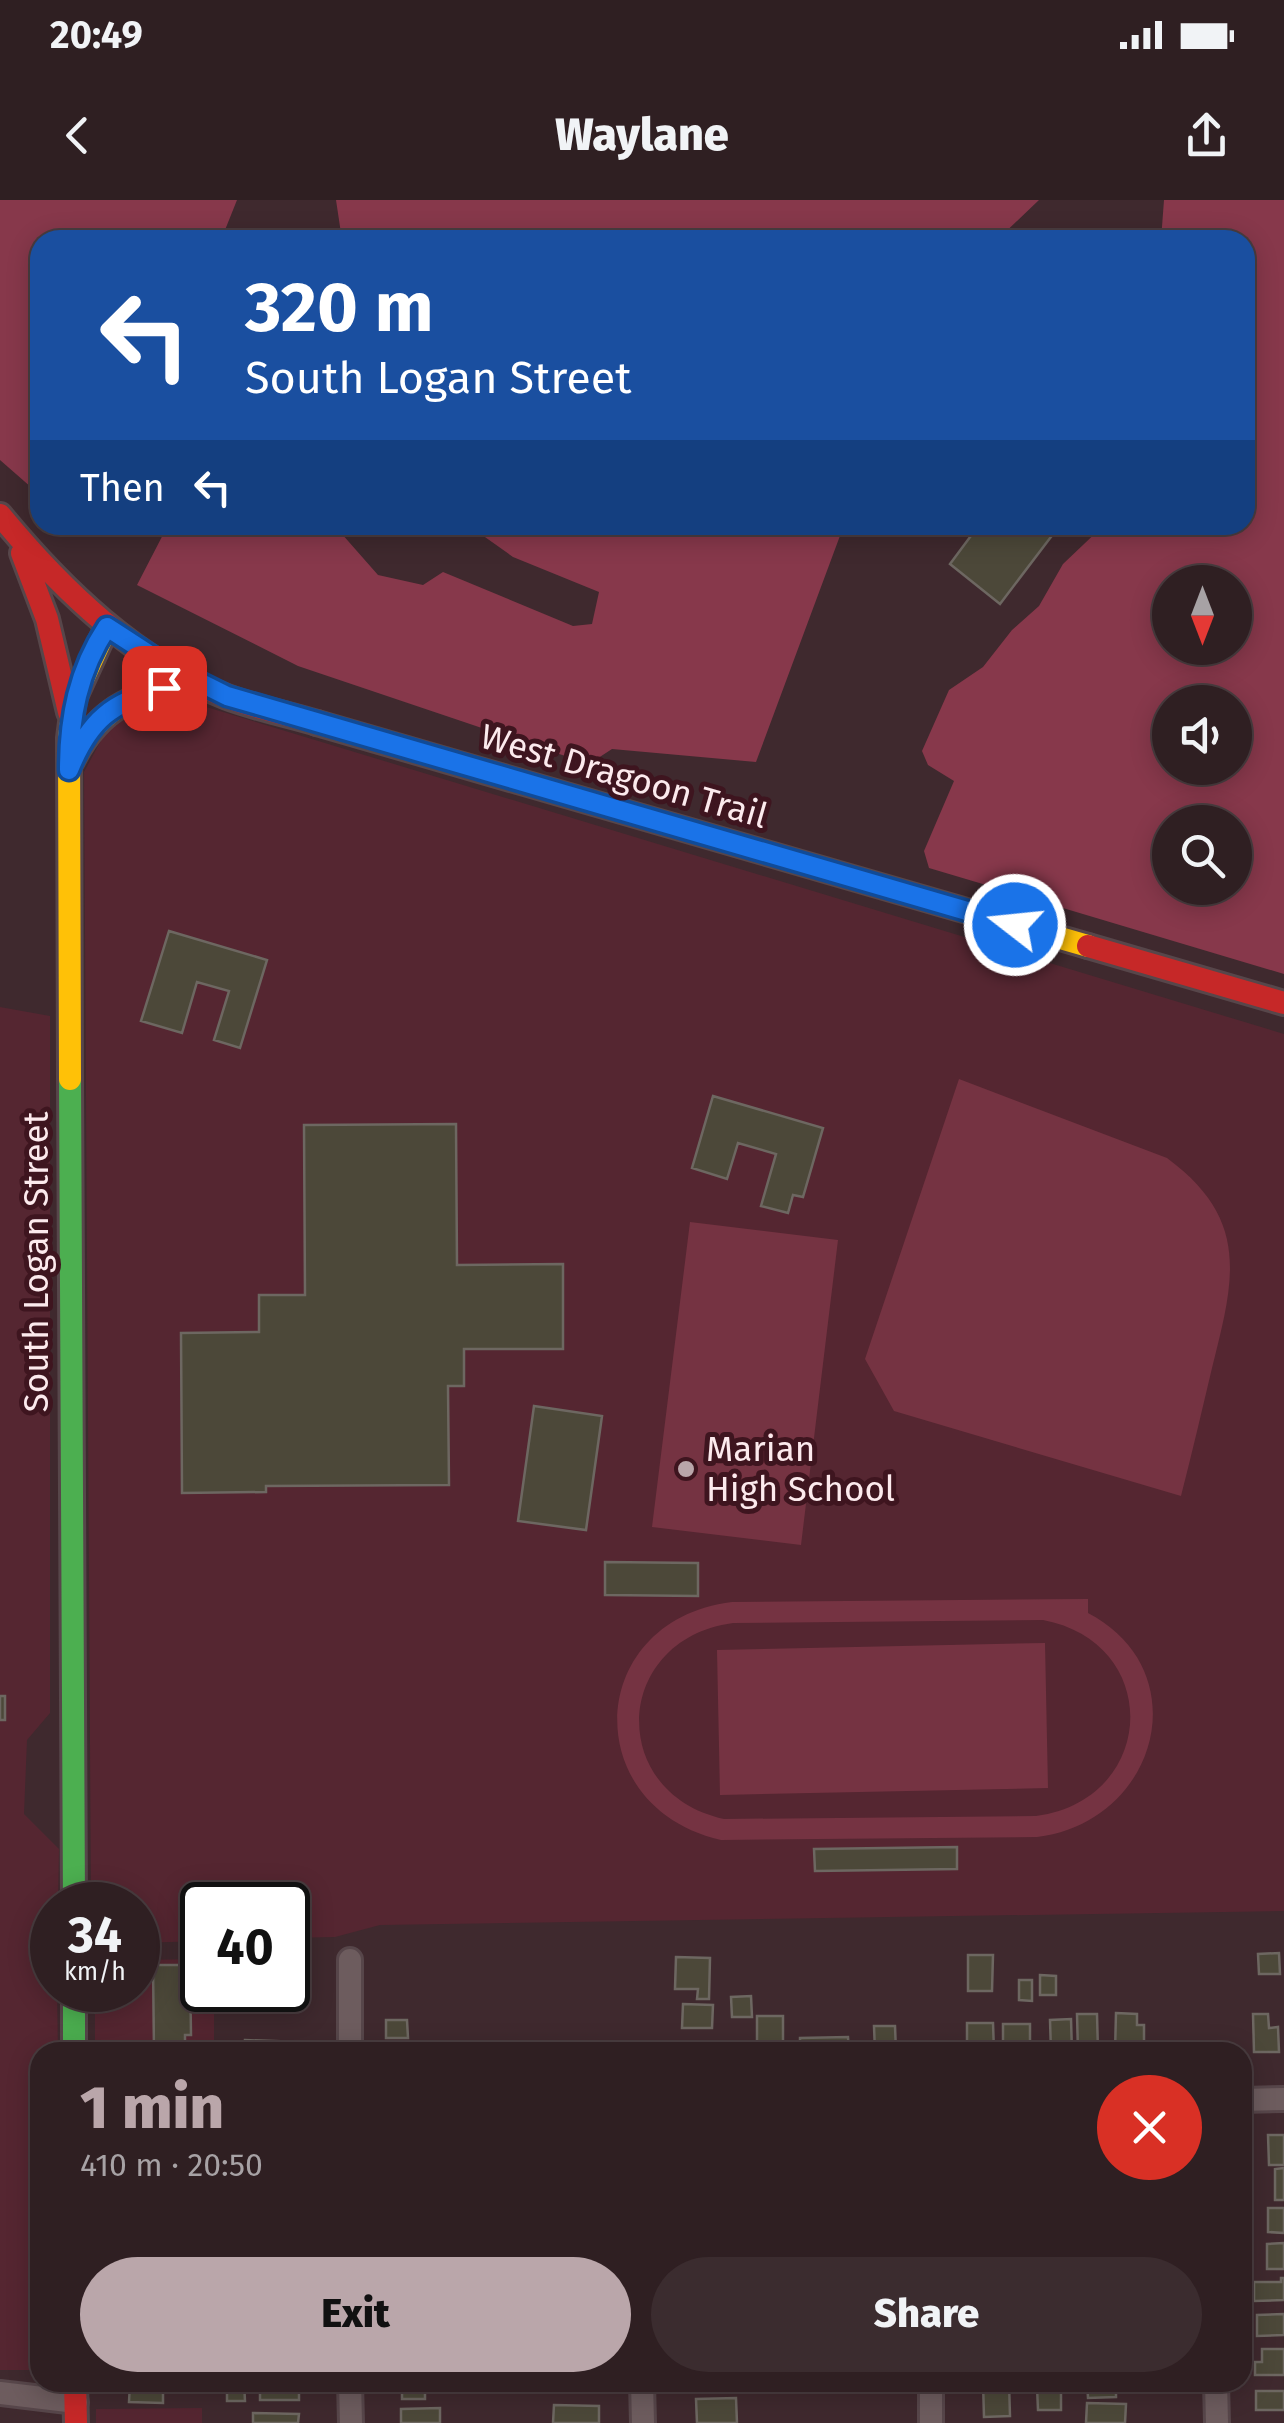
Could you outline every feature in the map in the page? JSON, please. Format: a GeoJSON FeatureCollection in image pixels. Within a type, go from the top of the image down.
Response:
{"type":"FeatureCollection","features":[{"type":"Feature","properties":{"kind":"street","name":"West Dragoon Trail"},"geometry":{"type":"LineString","coordinates":[[0,516],[46,571],[107,627],[198,683],[273,712],[1284,1003]]}},
{"type":"Feature","properties":{"kind":"street"},"geometry":{"type":"LineString","coordinates":[[16,535],[47,620],[70,718]]}},
{"type":"Feature","properties":{"kind":"street","name":"South Logan Street"},"geometry":{"type":"LineString","coordinates":[[74,1882],[70,718],[88,663],[107,627]]}},
{"type":"Feature","properties":{"kind":"street"},"geometry":{"type":"LineString","coordinates":[[69,770],[81,740],[113,708],[136,696],[198,683]]}},
{"type":"Feature","properties":{"kind":"street"},"geometry":{"type":"LineString","coordinates":[[350,1960],[350,2042]]}},
{"type":"Feature","properties":{"kind":"street"},"geometry":{"type":"LineString","coordinates":[[74,2012],[74,2042]]}},
{"type":"Feature","properties":{"kind":"street"},"geometry":{"type":"LineString","coordinates":[[1252,2100],[1284,2098]]}},
{"type":"Feature","properties":{"kind":"street"},"geometry":{"type":"LineString","coordinates":[[350,2392],[350,2423]]}},
{"type":"Feature","properties":{"kind":"street"},"geometry":{"type":"LineString","coordinates":[[642,2392],[642,2423]]}},
{"type":"Feature","properties":{"kind":"street"},"geometry":{"type":"LineString","coordinates":[[931,2392],[931,2423]]}},
{"type":"Feature","properties":{"kind":"street"},"geometry":{"type":"LineString","coordinates":[[1216,2392],[1217,2423]]}},
{"type":"Feature","properties":{"kind":"street"},"geometry":{"type":"LineString","coordinates":[[0,2393],[76,2402]]}},
{"type":"Feature","properties":{"kind":"shaded area"},"geometry":{"type":"Polygon","coordinates":[[[0,200],[237,200],[225,230],[30,230],[30,486],[0,460],[0,200]]]}},
{"type":"Feature","properties":{"kind":"shaded area"},"geometry":{"type":"Polygon","coordinates":[[[336,200],[1039,200],[1008,230],[340,230],[336,200]]]}},
{"type":"Feature","properties":{"kind":"shaded area"},"geometry":{"type":"Polygon","coordinates":[[[1164,200],[1284,200],[1284,974],[929,868],[924,851],[954,781],[928,765],[922,751],[949,690],[983,667],[1012,630],[1039,606],[1063,564],[1093,535],[1255,535],[1255,230],[1162,230],[1164,200]]]}},
{"type":"Feature","properties":{"kind":"shaded area"},"geometry":{"type":"Polygon","coordinates":[[[163,535],[343,535],[378,575],[423,585],[443,572],[573,626],[592,624],[599,592],[513,557],[482,535],[840,535],[756,762],[612,749],[589,764],[298,666],[137,585],[163,535]]]}},
{"type":"Feature","properties":{"kind":"shaded area","name":"Marian High School"},"geometry":{"type":"Polygon","coordinates":[[[203,706],[1284,1034],[1284,1911],[380,1925],[335,1937],[310,1938],[310,1882],[180,1882],[180,1942],[160,1942],[160,1882],[91,1882],[84,772],[105,733],[142,707],[203,706]]]}},
{"type":"Feature","properties":{"kind":"shaded area"},"geometry":{"type":"Polygon","coordinates":[[[0,1007],[50,1016],[50,1713],[27,1740],[24,1814],[59,1849],[58,1882],[30,1882],[30,2012],[57,2012],[58,2042],[30,2042],[30,2370],[0,2370],[0,1007]]]}},
{"type":"Feature","properties":{"kind":"shaded area"},"geometry":{"type":"Polygon","coordinates":[[[959,1079],[1167,1158],[1194,1181],[1213,1205],[1224,1228],[1230,1279],[1181,1496],[894,1411],[865,1359],[959,1079]]]}},
{"type":"Feature","properties":{"kind":"shaded area"},"geometry":{"type":"Polygon","coordinates":[[[690,1222],[838,1240],[801,1545],[652,1527],[690,1222]]]}},
{"type":"Feature","properties":{"kind":"shaded area"},"geometry":{"type":"Polygon","coordinates":[[[1088,1599],[1088,1613],[1123,1639],[1144,1670],[1153,1705],[1150,1741],[1136,1775],[1112,1804],[1078,1825],[1037,1837],[721,1840],[674,1821],[641,1791],[622,1755],[617,1715],[626,1677],[648,1642],[683,1616],[732,1602],[1088,1599]],[[1043,1620],[733,1623],[693,1635],[664,1657],[646,1685],[639,1717],[643,1750],[659,1780],[686,1804],[724,1819],[1036,1816],[1076,1804],[1105,1782],[1123,1753],[1130,1721],[1126,1688],[1110,1658],[1082,1634],[1043,1620]]]}},
{"type":"Feature","properties":{"kind":"shaded area"},"geometry":{"type":"Polygon","coordinates":[[[1045,1643],[1048,1788],[720,1795],[717,1650],[1045,1643]]]}},
{"type":"Feature","properties":{"kind":"shaded area"},"geometry":{"type":"Polygon","coordinates":[[[180,1959],[180,2012],[214,2012],[214,2042],[95,2042],[95,2012],[160,2012],[160,1960],[180,1959]]]}},
{"type":"Feature","properties":{"kind":"shaded area"},"geometry":{"type":"Polygon","coordinates":[[[202,2408],[202,2423],[96,2423],[96,2409],[202,2408]]]}},
{"type":"Feature","properties":{"kind":"building"},"geometry":{"type":"Polygon","coordinates":[[[972,535],[1052,535],[1000,604],[950,564],[972,535]]]}},
{"type":"Feature","properties":{"kind":"building"},"geometry":{"type":"Polygon","coordinates":[[[169,931],[267,960],[240,1048],[214,1040],[229,991],[197,982],[182,1033],[141,1021],[169,931]]]}},
{"type":"Feature","properties":{"kind":"building"},"geometry":{"type":"Polygon","coordinates":[[[713,1096],[823,1128],[803,1197],[793,1195],[788,1213],[761,1206],[776,1154],[738,1143],[727,1179],[692,1168],[713,1096]]]}},
{"type":"Feature","properties":{"kind":"building"},"geometry":{"type":"Polygon","coordinates":[[[456,1124],[457,1265],[563,1264],[563,1349],[464,1349],[464,1386],[448,1386],[449,1485],[266,1486],[266,1492],[182,1493],[181,1333],[259,1332],[259,1295],[305,1295],[304,1125],[456,1124]]]}},
{"type":"Feature","properties":{"kind":"building"},"geometry":{"type":"Polygon","coordinates":[[[534,1406],[602,1416],[586,1530],[518,1521],[534,1406]]]}},
{"type":"Feature","properties":{"kind":"building"},"geometry":{"type":"Polygon","coordinates":[[[605,1562],[698,1563],[698,1596],[605,1595],[605,1562]]]}},
{"type":"Feature","properties":{"kind":"building"},"geometry":{"type":"Polygon","coordinates":[[[0,1696],[5,1696],[5,1720],[0,1720],[0,1696]]]}},
{"type":"Feature","properties":{"kind":"building"},"geometry":{"type":"Polygon","coordinates":[[[957,1847],[957,1869],[815,1871],[814,1849],[957,1847]]]}},
{"type":"Feature","properties":{"kind":"building"},"geometry":{"type":"Polygon","coordinates":[[[1279,1953],[1280,1974],[1259,1974],[1258,1954],[1279,1953]]]}},
{"type":"Feature","properties":{"kind":"building"},"geometry":{"type":"Polygon","coordinates":[[[968,1955],[993,1955],[992,1991],[968,1991],[968,1955]]]}},
{"type":"Feature","properties":{"kind":"building"},"geometry":{"type":"Polygon","coordinates":[[[676,1957],[710,1958],[709,1999],[697,1999],[698,1989],[675,1989],[676,1957]]]}},
{"type":"Feature","properties":{"kind":"building"},"geometry":{"type":"Polygon","coordinates":[[[160,1965],[180,1965],[180,2012],[191,2012],[191,2035],[185,2035],[185,2042],[154,2042],[154,2012],[160,2012],[160,1965]]]}},
{"type":"Feature","properties":{"kind":"building"},"geometry":{"type":"Polygon","coordinates":[[[1040,1975],[1056,1976],[1056,1995],[1040,1995],[1040,1975]]]}},
{"type":"Feature","properties":{"kind":"building"},"geometry":{"type":"Polygon","coordinates":[[[1019,1980],[1032,1980],[1032,2001],[1019,2000],[1019,1980]]]}},
{"type":"Feature","properties":{"kind":"building"},"geometry":{"type":"Polygon","coordinates":[[[751,1996],[752,2017],[732,2017],[731,1997],[751,1996]]]}},
{"type":"Feature","properties":{"kind":"building"},"geometry":{"type":"Polygon","coordinates":[[[683,2004],[713,2005],[712,2028],[682,2028],[683,2004]]]}},
{"type":"Feature","properties":{"kind":"building"},"geometry":{"type":"Polygon","coordinates":[[[1116,2013],[1137,2014],[1137,2025],[1144,2025],[1144,2042],[1115,2042],[1116,2013]]]}},
{"type":"Feature","properties":{"kind":"building"},"geometry":{"type":"Polygon","coordinates":[[[1077,2014],[1097,2014],[1098,2042],[1078,2042],[1077,2014]]]}},
{"type":"Feature","properties":{"kind":"building"},"geometry":{"type":"Polygon","coordinates":[[[1253,2014],[1268,2014],[1269,2028],[1278,2027],[1279,2052],[1254,2052],[1253,2014]]]}},
{"type":"Feature","properties":{"kind":"building"},"geometry":{"type":"Polygon","coordinates":[[[757,2016],[783,2016],[783,2042],[757,2042],[757,2016]]]}},
{"type":"Feature","properties":{"kind":"building"},"geometry":{"type":"Polygon","coordinates":[[[1071,2019],[1072,2042],[1051,2042],[1050,2020],[1071,2019]]]}},
{"type":"Feature","properties":{"kind":"building"},"geometry":{"type":"Polygon","coordinates":[[[386,2020],[407,2020],[408,2038],[386,2038],[386,2020]]]}},
{"type":"Feature","properties":{"kind":"building"},"geometry":{"type":"Polygon","coordinates":[[[967,2023],[993,2023],[994,2042],[967,2042],[967,2023]]]}},
{"type":"Feature","properties":{"kind":"building"},"geometry":{"type":"Polygon","coordinates":[[[1003,2024],[1030,2024],[1030,2042],[1003,2042],[1003,2024]]]}},
{"type":"Feature","properties":{"kind":"building"},"geometry":{"type":"Polygon","coordinates":[[[874,2026],[895,2026],[896,2042],[875,2042],[874,2026]]]}},
{"type":"Feature","properties":{"kind":"building"},"geometry":{"type":"Polygon","coordinates":[[[848,2037],[848,2042],[800,2042],[800,2038],[848,2037]]]}},
{"type":"Feature","properties":{"kind":"building"},"geometry":{"type":"Polygon","coordinates":[[[1268,2135],[1284,2135],[1284,2165],[1269,2165],[1268,2135]]]}},
{"type":"Feature","properties":{"kind":"building"},"geometry":{"type":"Polygon","coordinates":[[[1284,2168],[1284,2200],[1275,2200],[1275,2169],[1284,2168]]]}},
{"type":"Feature","properties":{"kind":"building"},"geometry":{"type":"Polygon","coordinates":[[[1268,2208],[1284,2208],[1284,2233],[1268,2232],[1268,2208]]]}},
{"type":"Feature","properties":{"kind":"building"},"geometry":{"type":"Polygon","coordinates":[[[1284,2243],[1284,2269],[1267,2269],[1267,2244],[1284,2243]]]}},
{"type":"Feature","properties":{"kind":"building"},"geometry":{"type":"Polygon","coordinates":[[[1281,2278],[1284,2300],[1254,2301],[1254,2282],[1281,2282],[1281,2278]]]}},
{"type":"Feature","properties":{"kind":"building"},"geometry":{"type":"Polygon","coordinates":[[[1284,2314],[1284,2335],[1257,2336],[1257,2315],[1284,2314]]]}},
{"type":"Feature","properties":{"kind":"building"},"geometry":{"type":"Polygon","coordinates":[[[1262,2349],[1284,2349],[1284,2375],[1255,2375],[1255,2362],[1262,2362],[1262,2349]]]}},
{"type":"Feature","properties":{"kind":"building"},"geometry":{"type":"Polygon","coordinates":[[[1256,2391],[1284,2391],[1284,2410],[1256,2410],[1256,2391]]]}},
{"type":"Feature","properties":{"kind":"building"},"geometry":{"type":"Polygon","coordinates":[[[130,2392],[163,2392],[163,2403],[129,2402],[130,2392]]]}},
{"type":"Feature","properties":{"kind":"building"},"geometry":{"type":"Polygon","coordinates":[[[227,2392],[245,2392],[245,2401],[227,2401],[227,2392]]]}},
{"type":"Feature","properties":{"kind":"building"},"geometry":{"type":"Polygon","coordinates":[[[260,2392],[299,2392],[299,2400],[260,2400],[260,2392]]]}},
{"type":"Feature","properties":{"kind":"building"},"geometry":{"type":"Polygon","coordinates":[[[402,2392],[425,2392],[425,2399],[402,2399],[402,2392]]]}},
{"type":"Feature","properties":{"kind":"building"},"geometry":{"type":"Polygon","coordinates":[[[983,2392],[1009,2392],[1010,2416],[984,2417],[983,2392]]]}},
{"type":"Feature","properties":{"kind":"building"},"geometry":{"type":"Polygon","coordinates":[[[1037,2392],[1061,2392],[1061,2410],[1038,2410],[1037,2392]]]}},
{"type":"Feature","properties":{"kind":"building"},"geometry":{"type":"Polygon","coordinates":[[[1088,2392],[1116,2392],[1116,2397],[1088,2398],[1088,2392]]]}},
{"type":"Feature","properties":{"kind":"building"},"geometry":{"type":"Polygon","coordinates":[[[736,2398],[737,2423],[697,2423],[696,2399],[736,2398]]]}},
{"type":"Feature","properties":{"kind":"building"},"geometry":{"type":"Polygon","coordinates":[[[1087,2403],[1126,2404],[1125,2423],[1086,2423],[1087,2403]]]}},
{"type":"Feature","properties":{"kind":"building"},"geometry":{"type":"Polygon","coordinates":[[[554,2405],[599,2406],[599,2423],[553,2423],[554,2405]]]}},
{"type":"Feature","properties":{"kind":"building"},"geometry":{"type":"Polygon","coordinates":[[[440,2408],[440,2423],[401,2423],[401,2409],[440,2408]]]}},
{"type":"Feature","properties":{"kind":"building"},"geometry":{"type":"Polygon","coordinates":[[[253,2413],[299,2414],[298,2423],[253,2423],[253,2413]]]}},
{"type":"Feature","properties":{"kind":"traffic: fast"},"geometry":{"type":"LineString","coordinates":[[70,1079],[74,1882]]}},
{"type":"Feature","properties":{"kind":"traffic: fast"},"geometry":{"type":"LineString","coordinates":[[74,2012],[74,2042]]}},
{"type":"Feature","properties":{"kind":"traffic: slow"},"geometry":{"type":"LineString","coordinates":[[70,1079],[69,738],[74,699],[107,627]]}},
{"type":"Feature","properties":{"kind":"traffic: slow"},"geometry":{"type":"LineString","coordinates":[[72,761],[95,726],[123,704],[157,691],[198,683]]}},
{"type":"Feature","properties":{"kind":"traffic: slow"},"geometry":{"type":"LineString","coordinates":[[317,723],[1088,946]]}},
{"type":"Feature","properties":{"kind":"traffic: jam"},"geometry":{"type":"LineString","coordinates":[[0,515],[48,570],[131,644],[227,697],[317,723]]}},
{"type":"Feature","properties":{"kind":"traffic: jam"},"geometry":{"type":"LineString","coordinates":[[22,553],[47,619],[69,712]]}},
{"type":"Feature","properties":{"kind":"traffic: jam"},"geometry":{"type":"LineString","coordinates":[[1088,946],[1284,1003]]}},
{"type":"Feature","properties":{"kind":"traffic: jam"},"geometry":{"type":"LineString","coordinates":[[75,2392],[76,2423]]}},
{"type":"Feature","properties":{"kind":"place","name":"Marian High School"},"geometry":{"type":"Point","coordinates":[686,1469]}},
{"type":"Feature","properties":{"kind":"route"},"geometry":{"type":"LineString","coordinates":[[164,688],[136,696],[95,722],[81,740],[69,770],[74,699],[107,627],[198,683],[273,712],[1015,925]]}}]}
